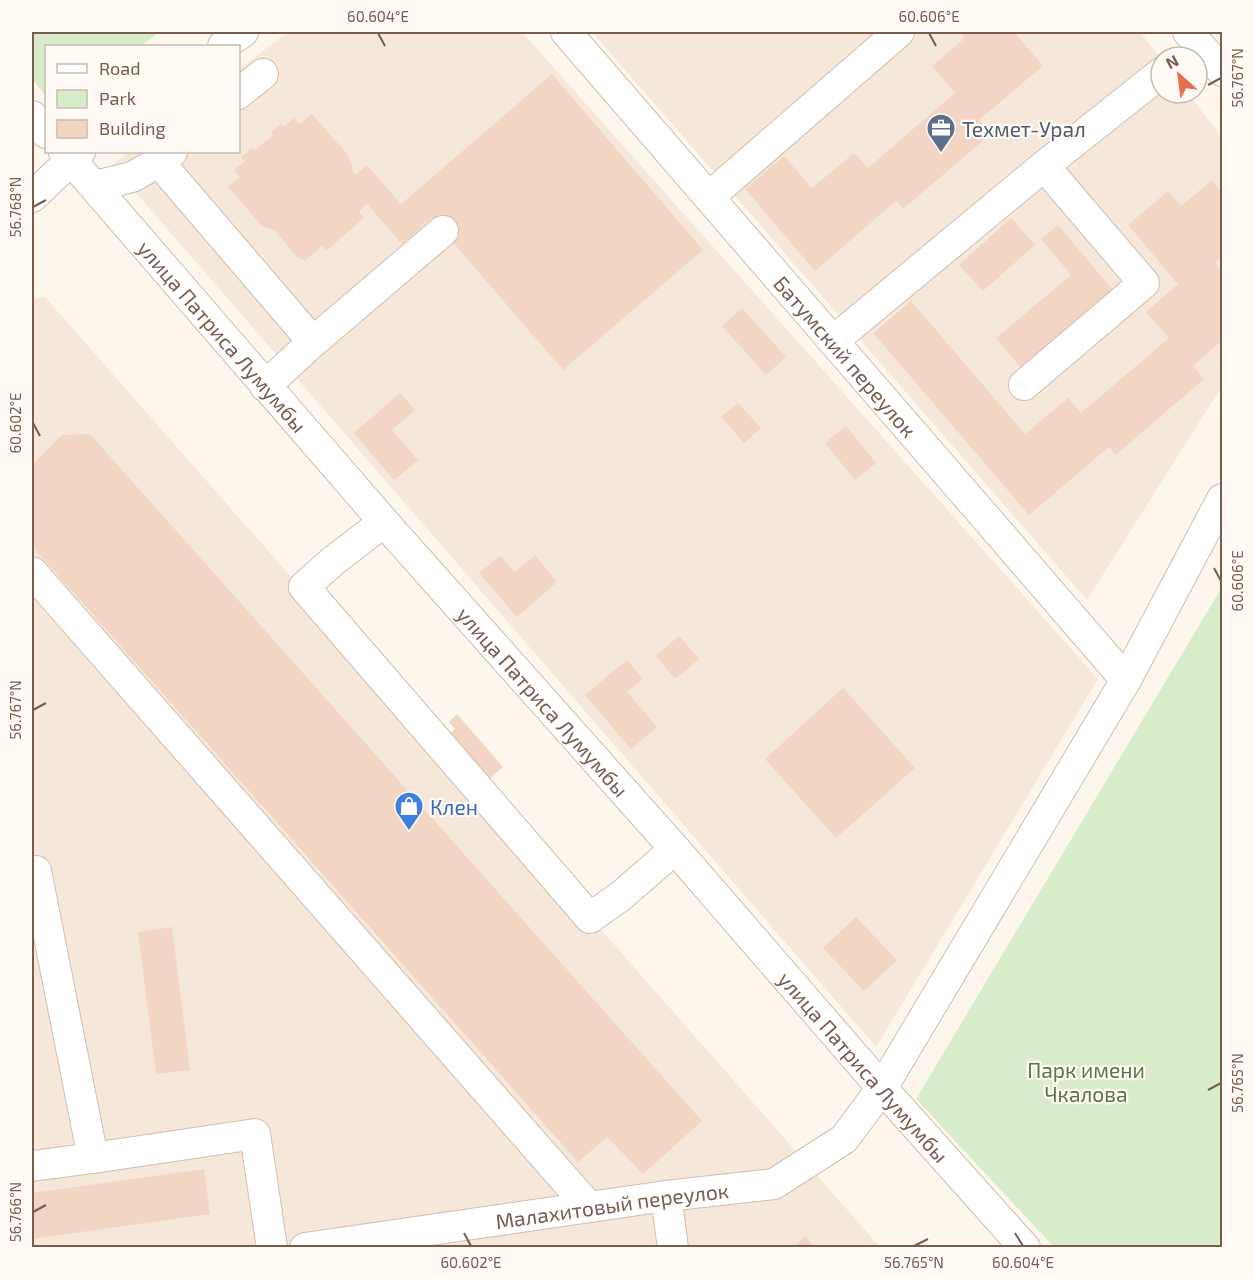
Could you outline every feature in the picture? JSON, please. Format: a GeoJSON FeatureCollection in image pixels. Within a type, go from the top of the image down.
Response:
{"type":"FeatureCollection","features":[{"type":"Feature","properties":{"kind":"street"},"geometry":{"type":"LineString","coordinates":[[224,45],[243,32]]}},
{"type":"Feature","properties":{"kind":"street","name":"Батумский переулок"},"geometry":{"type":"LineString","coordinates":[[566,32],[1125,681]]}},
{"type":"Feature","properties":{"kind":"street"},"geometry":{"type":"LineString","coordinates":[[709,197],[899,32]]}},
{"type":"Feature","properties":{"kind":"street"},"geometry":{"type":"LineString","coordinates":[[1189,44],[1222,71]]}},
{"type":"Feature","properties":{"kind":"street"},"geometry":{"type":"LineString","coordinates":[[240,92],[263,74]]}},
{"type":"Feature","properties":{"kind":"street"},"geometry":{"type":"LineString","coordinates":[[833,341],[1044,166],[1149,83]]}},
{"type":"Feature","properties":{"kind":"street"},"geometry":{"type":"LineString","coordinates":[[32,116],[45,132]]}},
{"type":"Feature","properties":{"kind":"street"},"geometry":{"type":"LineString","coordinates":[[32,197],[72,154]]}},
{"type":"Feature","properties":{"kind":"street","name":"улица Патриса Лумумбы"},"geometry":{"type":"LineString","coordinates":[[72,154],[95,186],[265,386],[1025,1248]]}},
{"type":"Feature","properties":{"kind":"street"},"geometry":{"type":"LineString","coordinates":[[95,186],[132,177],[165,157],[313,342]]}},
{"type":"Feature","properties":{"kind":"street"},"geometry":{"type":"LineString","coordinates":[[1024,385],[1144,284],[1044,166]]}},
{"type":"Feature","properties":{"kind":"street"},"geometry":{"type":"LineString","coordinates":[[265,386],[443,231]]}},
{"type":"Feature","properties":{"kind":"street","name":"Малахитовый переулок"},"geometry":{"type":"LineString","coordinates":[[305,1248],[666,1196],[774,1184],[844,1139],[882,1088],[1125,681],[1222,499]]}},
{"type":"Feature","properties":{"kind":"street"},"geometry":{"type":"LineString","coordinates":[[384,522],[333,561],[304,587],[590,918],[622,895],[675,849]]}},
{"type":"Feature","properties":{"kind":"street"},"geometry":{"type":"LineString","coordinates":[[32,572],[589,1207]]}},
{"type":"Feature","properties":{"kind":"street"},"geometry":{"type":"LineString","coordinates":[[32,872],[36,871],[93,1158]]}},
{"type":"Feature","properties":{"kind":"street"},"geometry":{"type":"LineString","coordinates":[[32,1166],[255,1134],[272,1248]]}},
{"type":"Feature","properties":{"kind":"street"},"geometry":{"type":"LineString","coordinates":[[666,1196],[673,1248]]}},
{"type":"Feature","properties":{"kind":"shaded area"},"geometry":{"type":"Polygon","coordinates":[[[288,32],[522,32],[1098,679],[876,1047],[112,165],[129,153],[240,153],[240,68],[288,32]]]}},
{"type":"Feature","properties":{"kind":"shaded area"},"geometry":{"type":"Polygon","coordinates":[[[592,32],[1140,32],[1150,45],[1149,105],[1197,105],[1222,138],[1222,386],[1087,600],[592,32]]]}},
{"type":"Feature","properties":{"kind":"shaded area"},"geometry":{"type":"Polygon","coordinates":[[[45,297],[880,1247],[32,1248],[32,299],[45,297]]]}},
{"type":"Feature","properties":{"kind":"green space"},"geometry":{"type":"Polygon","coordinates":[[[32,32],[160,32],[142,45],[45,45],[45,95],[32,79],[32,32]]]}},
{"type":"Feature","properties":{"kind":"green space","name":"Парк имени Чкалова"},"geometry":{"type":"Polygon","coordinates":[[[1222,587],[1222,1247],[1054,1247],[916,1099],[1222,587]]]}},
{"type":"Feature","properties":{"kind":"building"},"geometry":{"type":"Polygon","coordinates":[[[960,32],[1014,32],[1043,66],[979,120],[991,134],[903,209],[896,201],[815,271],[745,189],[784,156],[812,188],[854,153],[868,168],[955,93],[932,66],[965,38],[960,32]]]}},
{"type":"Feature","properties":{"kind":"building"},"geometry":{"type":"Polygon","coordinates":[[[552,74],[703,250],[563,370],[432,218],[402,244],[367,204],[359,211],[364,218],[326,251],[322,246],[305,261],[297,257],[275,231],[262,226],[228,187],[240,177],[234,170],[245,161],[241,157],[252,148],[254,151],[273,135],[271,132],[281,124],[283,127],[294,118],[299,124],[312,114],[348,155],[353,168],[351,169],[356,175],[367,165],[401,204],[552,74]]]}},
{"type":"Feature","properties":{"kind":"building"},"geometry":{"type":"Polygon","coordinates":[[[1212,180],[1222,193],[1222,256],[1215,263],[1222,272],[1222,340],[1193,366],[1204,379],[1116,455],[1109,447],[1029,515],[873,333],[911,301],[1025,434],[1068,398],[1081,413],[1169,338],[1146,312],[1178,284],[1128,225],[1168,191],[1181,206],[1212,180]]]}},
{"type":"Feature","properties":{"kind":"building"},"geometry":{"type":"Polygon","coordinates":[[[1011,218],[1035,245],[983,291],[959,265],[1011,218]]]}},
{"type":"Feature","properties":{"kind":"building"},"geometry":{"type":"Polygon","coordinates":[[[1058,225],[1114,291],[1022,369],[996,338],[1071,275],[1041,239],[1058,225]]]}},
{"type":"Feature","properties":{"kind":"building"},"geometry":{"type":"Polygon","coordinates":[[[742,308],[786,357],[766,375],[722,326],[742,308]]]}},
{"type":"Feature","properties":{"kind":"building"},"geometry":{"type":"Polygon","coordinates":[[[400,393],[415,410],[392,430],[418,460],[394,480],[354,433],[400,393]]]}},
{"type":"Feature","properties":{"kind":"building"},"geometry":{"type":"Polygon","coordinates":[[[738,403],[761,428],[744,443],[721,417],[738,403]]]}},
{"type":"Feature","properties":{"kind":"building"},"geometry":{"type":"Polygon","coordinates":[[[846,426],[876,463],[855,480],[825,443],[846,426]]]}},
{"type":"Feature","properties":{"kind":"building"},"geometry":{"type":"Polygon","coordinates":[[[90,434],[702,1121],[643,1174],[607,1137],[578,1162],[32,546],[32,465],[62,435],[90,434]]]}},
{"type":"Feature","properties":{"kind":"building"},"geometry":{"type":"Polygon","coordinates":[[[535,555],[557,582],[517,617],[479,573],[500,556],[515,572],[535,555]]]}},
{"type":"Feature","properties":{"kind":"building"},"geometry":{"type":"Polygon","coordinates":[[[679,636],[699,659],[675,679],[656,656],[679,636]]]}},
{"type":"Feature","properties":{"kind":"building"},"geometry":{"type":"Polygon","coordinates":[[[627,660],[643,679],[627,692],[657,727],[631,749],[585,695],[627,660]]]}},
{"type":"Feature","properties":{"kind":"building"},"geometry":{"type":"Polygon","coordinates":[[[843,688],[915,768],[836,838],[765,759],[843,688]]]}},
{"type":"Feature","properties":{"kind":"building"},"geometry":{"type":"Polygon","coordinates":[[[457,714],[503,767],[482,785],[443,740],[455,729],[449,722],[457,714]]]}},
{"type":"Feature","properties":{"kind":"building"},"geometry":{"type":"Polygon","coordinates":[[[856,917],[897,960],[864,991],[823,948],[856,917]]]}},
{"type":"Feature","properties":{"kind":"building"},"geometry":{"type":"Polygon","coordinates":[[[172,927],[190,1070],[156,1074],[138,932],[172,927]]]}},
{"type":"Feature","properties":{"kind":"building"},"geometry":{"type":"Polygon","coordinates":[[[204,1169],[210,1214],[32,1239],[32,1193],[204,1169]]]}},
{"type":"Feature","properties":{"kind":"building"},"geometry":{"type":"Polygon","coordinates":[[[806,1236],[815,1248],[792,1248],[806,1236]]]}},
{"type":"Feature","properties":{"kind":"place","name":"Техмет-Урал"},"geometry":{"type":"Point","coordinates":[941,154]}},
{"type":"Feature","properties":{"kind":"place","name":"Клен"},"geometry":{"type":"Point","coordinates":[409,832]}}]}
